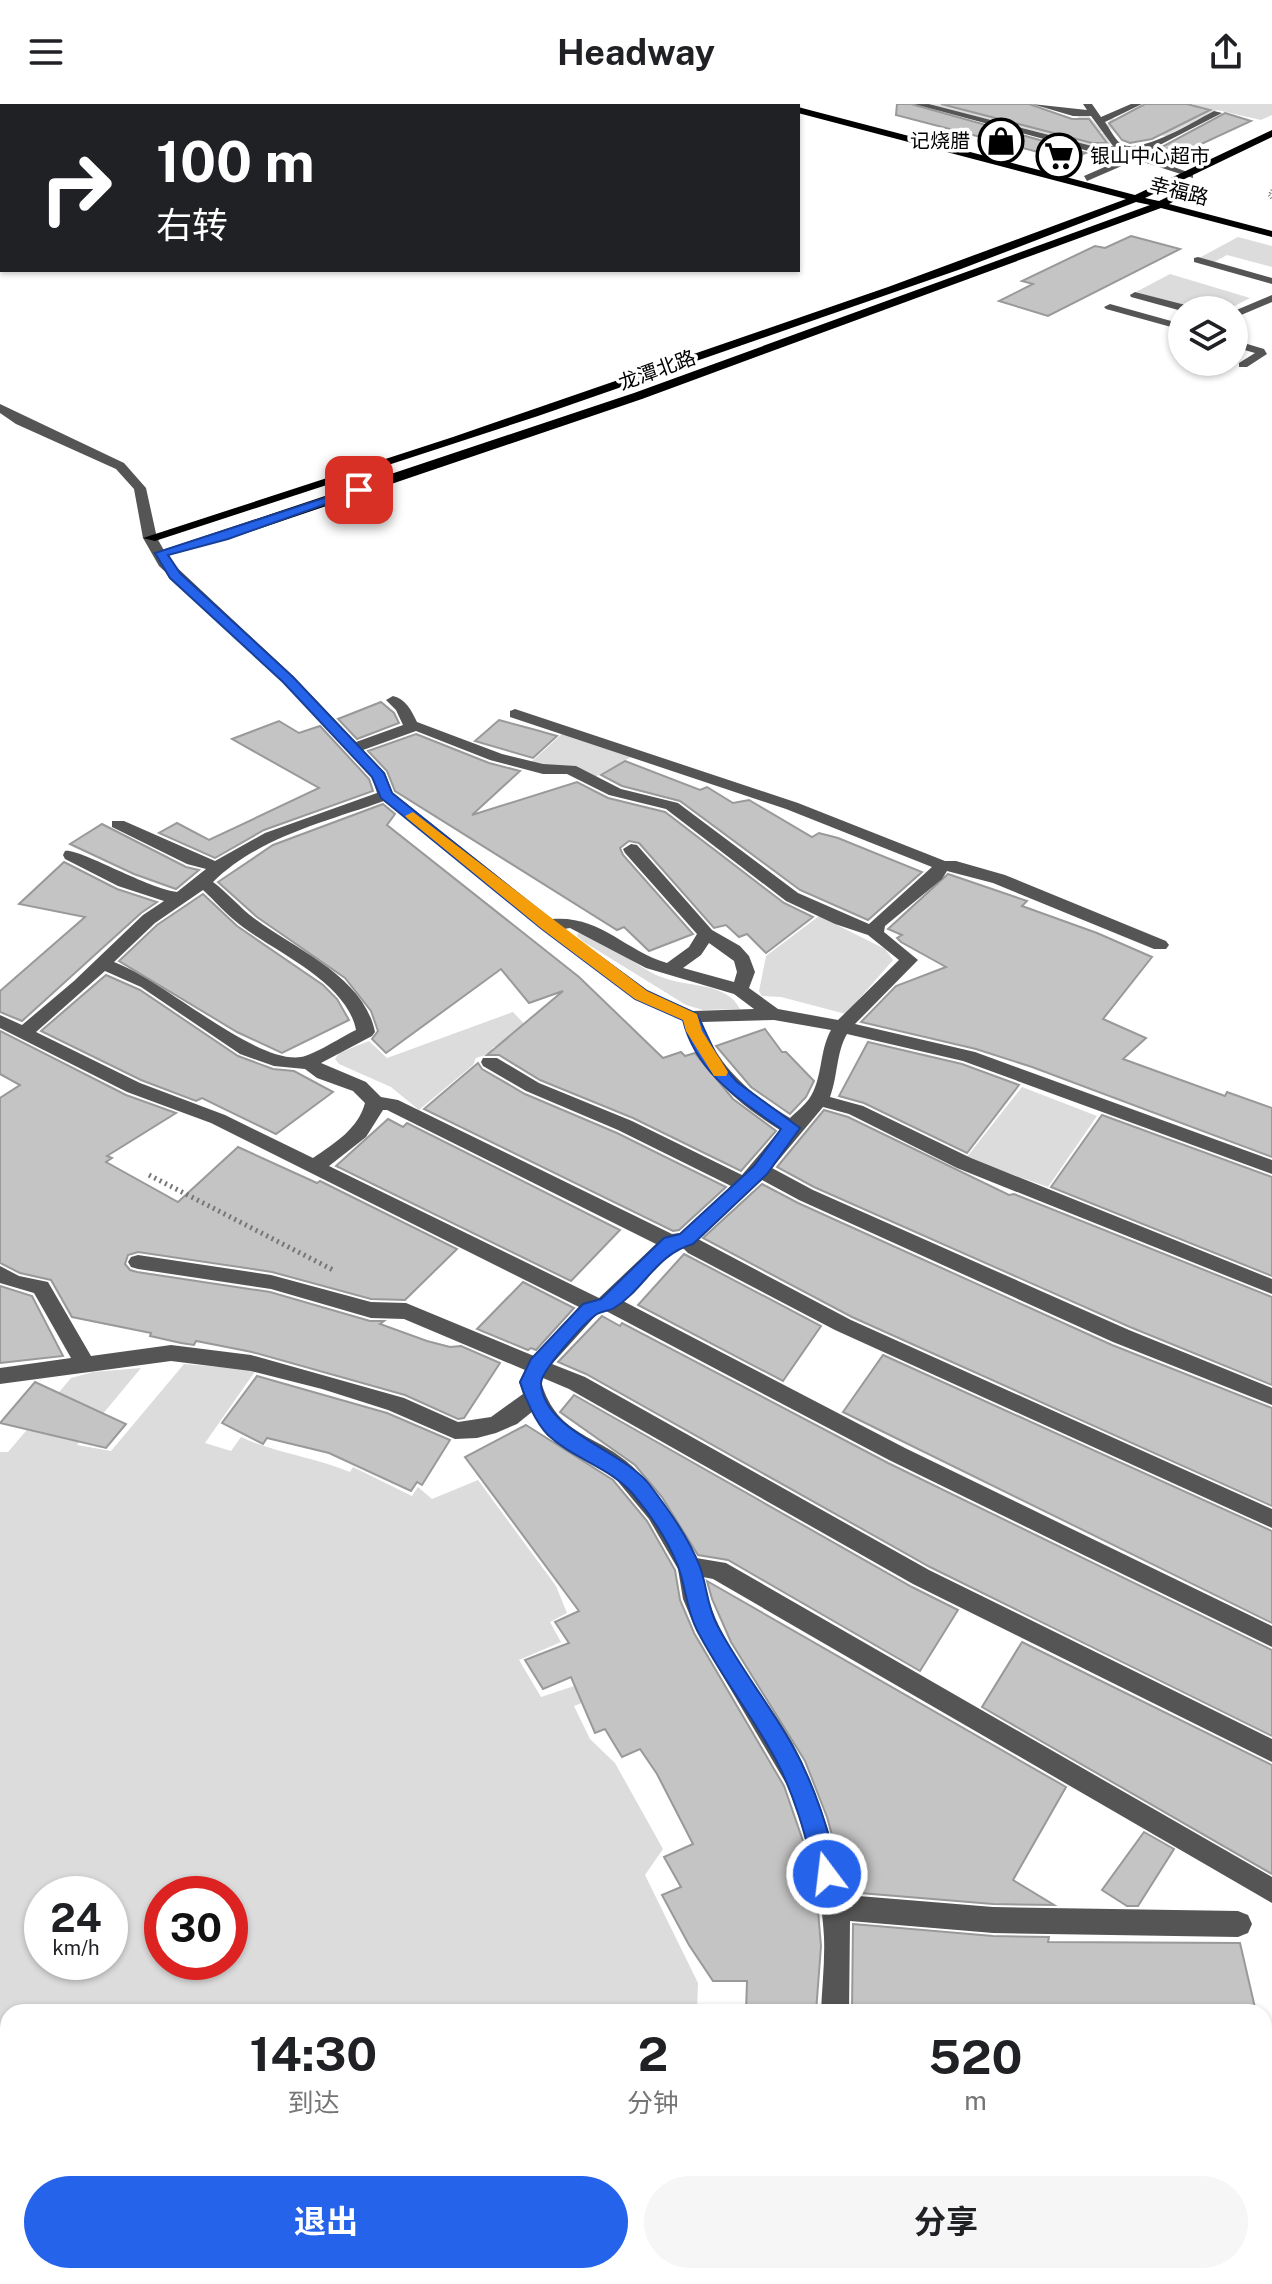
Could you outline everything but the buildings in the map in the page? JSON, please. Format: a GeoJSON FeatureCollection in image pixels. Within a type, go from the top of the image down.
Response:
{"type":"FeatureCollection","features":[{"type":"Feature","properties":{"kind":"main road","name":"幸福路"},"geometry":{"type":"LineString","coordinates":[[809,104],[1087,178],[1142,197]]}},
{"type":"Feature","properties":{"kind":"main road","name":"幸福路"},"geometry":{"type":"LineString","coordinates":[[800,111],[1272,227]]}},
{"type":"Feature","properties":{"kind":"main road","name":"龙潭北路"},"geometry":{"type":"LineString","coordinates":[[150,538],[616,385],[931,276],[1142,197],[1272,133]]}},
{"type":"Feature","properties":{"kind":"main road","name":"龙潭北路"},"geometry":{"type":"LineString","coordinates":[[161,553],[224,536],[638,396],[955,283],[1199,186]]}},
{"type":"Feature","properties":{"kind":"main road","name":"幸福路"},"geometry":{"type":"LineString","coordinates":[[1164,202],[1272,234]]}},
{"type":"Feature","properties":{"kind":"street"},"geometry":{"type":"LineString","coordinates":[[918,104],[1092,149],[1153,146],[1217,113]]}},
{"type":"Feature","properties":{"kind":"street"},"geometry":{"type":"LineString","coordinates":[[1036,104],[1098,117],[1138,104]]}},
{"type":"Feature","properties":{"kind":"street"},"geometry":{"type":"LineString","coordinates":[[1087,104],[1117,145],[1143,162],[1190,176]]}},
{"type":"Feature","properties":{"kind":"street"},"geometry":{"type":"LineString","coordinates":[[1087,178],[1121,163],[1126,149]]}},
{"type":"Feature","properties":{"kind":"street"},"geometry":{"type":"LineString","coordinates":[[1198,260],[1272,281]]}},
{"type":"Feature","properties":{"kind":"street"},"geometry":{"type":"LineString","coordinates":[[1135,295],[1168,304]]}},
{"type":"Feature","properties":{"kind":"street"},"geometry":{"type":"LineString","coordinates":[[1248,307],[1272,296]]}},
{"type":"Feature","properties":{"kind":"street"},"geometry":{"type":"LineString","coordinates":[[1110,307],[1168,323]]}},
{"type":"Feature","properties":{"kind":"street"},"geometry":{"type":"LineString","coordinates":[[1248,347],[1261,354],[1248,362]]}},
{"type":"Feature","properties":{"kind":"street"},"geometry":{"type":"LineString","coordinates":[[0,408],[20,421],[120,466],[140,488],[150,538],[175,575],[288,679],[379,776],[386,795],[641,995],[691,1017],[774,1014],[968,1056],[1272,1167]]}},
{"type":"Feature","properties":{"kind":"street"},"geometry":{"type":"LineString","coordinates":[[393,700],[403,708],[411,726]]}},
{"type":"Feature","properties":{"kind":"street"},"geometry":{"type":"LineString","coordinates":[[515,714],[792,806],[859,835],[931,859],[941,866],[956,866],[999,879],[1160,945]]}},
{"type":"Feature","properties":{"kind":"street"},"geometry":{"type":"LineString","coordinates":[[351,749],[411,726],[496,757],[543,769],[570,769],[615,792],[672,806],[792,897],[841,920],[874,931],[878,938],[904,953],[909,960],[841,1028],[832,1044],[827,1079],[819,1100],[752,1177],[602,1305],[538,1365],[530,1382],[534,1395],[555,1429],[623,1472],[640,1488],[676,1540],[690,1568],[695,1599],[706,1625],[799,1782],[811,1812],[835,1907],[838,1938],[835,2004]]}},
{"type":"Feature","properties":{"kind":"street"},"geometry":{"type":"LineString","coordinates":[[23,1033],[104,964],[149,919],[203,882],[216,867],[271,836],[386,795]]}},
{"type":"Feature","properties":{"kind":"street"},"geometry":{"type":"LineString","coordinates":[[118,824],[193,860],[216,867]]}},
{"type":"Feature","properties":{"kind":"street"},"geometry":{"type":"LineString","coordinates":[[631,849],[706,934],[734,950],[743,960],[746,972],[740,990]]}},
{"type":"Feature","properties":{"kind":"street"},"geometry":{"type":"LineString","coordinates":[[71,855],[129,883],[181,898]]}},
{"type":"Feature","properties":{"kind":"street"},"geometry":{"type":"LineString","coordinates":[[874,931],[884,917],[936,875],[941,866]]}},
{"type":"Feature","properties":{"kind":"street"},"geometry":{"type":"LineString","coordinates":[[203,882],[245,921],[326,974],[362,1013],[367,1024],[366,1032],[314,1058],[311,1064]]}},
{"type":"Feature","properties":{"kind":"street"},"geometry":{"type":"LineString","coordinates":[[548,925],[571,923],[587,928],[668,970],[740,990],[774,1014]]}},
{"type":"Feature","properties":{"kind":"street"},"geometry":{"type":"LineString","coordinates":[[668,970],[695,951],[706,934]]}},
{"type":"Feature","properties":{"kind":"street"},"geometry":{"type":"LineString","coordinates":[[104,964],[135,976],[196,1019],[268,1059],[311,1064],[315,1070],[353,1082],[366,1090],[375,1103],[373,1115],[363,1129],[313,1168]]}},
{"type":"Feature","properties":{"kind":"street"},"geometry":{"type":"LineString","coordinates":[[691,1017],[694,1031],[712,1064],[731,1086],[792,1128]]}},
{"type":"Feature","properties":{"kind":"street"},"geometry":{"type":"LineString","coordinates":[[0,1021],[123,1085],[218,1119],[313,1168],[602,1305],[897,1454],[1272,1637]]}},
{"type":"Feature","properties":{"kind":"street"},"geometry":{"type":"LineString","coordinates":[[490,1062],[526,1085],[609,1118],[689,1162],[752,1177],[806,1195],[1121,1336],[1272,1397]]}},
{"type":"Feature","properties":{"kind":"street"},"geometry":{"type":"LineString","coordinates":[[819,1100],[856,1110],[964,1163],[1272,1287]]}},
{"type":"Feature","properties":{"kind":"street"},"geometry":{"type":"LineString","coordinates":[[375,1103],[391,1104],[425,1123],[695,1248],[843,1325],[1272,1519]]}},
{"type":"Feature","properties":{"kind":"street"},"geometry":{"type":"LineString","coordinates":[[138,1262],[271,1282],[371,1310],[406,1311],[538,1365],[577,1383],[921,1577],[1272,1751]]}},
{"type":"Feature","properties":{"kind":"street"},"geometry":{"type":"LineString","coordinates":[[0,1273],[13,1282],[41,1287],[85,1364]]}},
{"type":"Feature","properties":{"kind":"street"},"geometry":{"type":"LineString","coordinates":[[0,1376],[171,1353],[251,1363],[355,1391],[455,1430],[472,1432],[518,1412],[534,1395]]}},
{"type":"Feature","properties":{"kind":"street"},"geometry":{"type":"LineString","coordinates":[[690,1568],[718,1570],[1272,1891]]}},
{"type":"Feature","properties":{"kind":"street"},"geometry":{"type":"LineString","coordinates":[[835,1907],[1049,1922],[1238,1924]]}},
{"type":"Feature","properties":{"kind":"path"},"geometry":{"type":"LineString","coordinates":[[1272,190],[1269,195],[1272,199]]}},
{"type":"Feature","properties":{"kind":"path"},"geometry":{"type":"LineString","coordinates":[[149,1175],[340,1275]]}},
{"type":"Feature","properties":{"kind":"shaded area"},"geometry":{"type":"Polygon","coordinates":[[[929,104],[968,104],[1075,120],[1079,117],[1067,114],[1088,115],[1103,132],[1093,133],[1104,133],[1111,144],[1092,146],[929,104]]]}},
{"type":"Feature","properties":{"kind":"shaded area"},"geometry":{"type":"Polygon","coordinates":[[[1191,104],[1272,104],[1272,115],[1261,120],[1217,110],[1166,136],[1153,134],[1125,141],[1107,126],[1111,118],[1119,120],[1195,105],[1191,104]]]}},
{"type":"Feature","properties":{"kind":"shaded area"},"geometry":{"type":"Polygon","coordinates":[[[1238,237],[1272,246],[1272,267],[1227,255],[1214,262],[1199,258],[1238,237]]]}},
{"type":"Feature","properties":{"kind":"shaded area"},"geometry":{"type":"Polygon","coordinates":[[[1170,274],[1243,296],[1168,296],[1168,301],[1136,292],[1170,274]]]}},
{"type":"Feature","properties":{"kind":"shaded area"},"geometry":{"type":"Polygon","coordinates":[[[563,733],[631,757],[595,777],[529,764],[563,733]]]}},
{"type":"Feature","properties":{"kind":"shaded area"},"geometry":{"type":"Polygon","coordinates":[[[819,916],[885,949],[893,960],[846,1014],[781,997],[762,996],[759,991],[766,956],[819,916]]]}},
{"type":"Feature","properties":{"kind":"shaded area"},"geometry":{"type":"Polygon","coordinates":[[[578,933],[601,941],[656,975],[718,990],[740,1009],[703,1010],[686,1005],[584,942],[577,936],[578,933]]]}},
{"type":"Feature","properties":{"kind":"shaded area"},"geometry":{"type":"Polygon","coordinates":[[[513,1012],[531,1031],[492,1048],[495,1052],[476,1058],[473,1065],[419,1110],[391,1087],[339,1064],[335,1059],[339,1053],[369,1041],[387,1058],[513,1012]]]}},
{"type":"Feature","properties":{"kind":"shaded area"},"geometry":{"type":"Polygon","coordinates":[[[1022,1087],[1097,1116],[1048,1187],[966,1158],[1022,1087]]]}},
{"type":"Feature","properties":{"kind":"shaded area"},"geometry":{"type":"Polygon","coordinates":[[[184,1364],[256,1370],[205,1443],[231,1451],[241,1437],[350,1472],[353,1467],[412,1496],[418,1487],[432,1499],[478,1480],[556,1586],[567,1613],[550,1622],[561,1642],[519,1660],[541,1697],[577,1685],[587,1701],[574,1706],[590,1739],[615,1763],[663,1849],[645,1875],[698,1983],[697,2004],[0,2004],[0,1452],[8,1452],[71,1378],[93,1372],[141,1368],[77,1445],[111,1451],[184,1364]]]}},
{"type":"Feature","properties":{"kind":"slow traffic"},"geometry":{"type":"LineString","coordinates":[[413,816],[641,995],[691,1017],[694,1031],[712,1064],[720,1072]]}},
{"type":"Feature","properties":{"kind":"place","name":"记烧腊"},"geometry":{"type":"Point","coordinates":[1001,141]}},
{"type":"Feature","properties":{"kind":"place","name":"银山中心超市"},"geometry":{"type":"Point","coordinates":[1059,156]}},
{"type":"Feature","properties":{"kind":"route"},"geometry":{"type":"LineString","coordinates":[[359,490],[224,536],[161,553],[164,563],[288,679],[379,776],[386,795],[641,995],[691,1017],[694,1031],[712,1064],[731,1086],[792,1128],[760,1170],[686,1239],[670,1242],[608,1303],[590,1309],[538,1365],[530,1382],[534,1395],[555,1429],[623,1472],[640,1488],[676,1540],[690,1568],[695,1599],[706,1625],[799,1782],[811,1812],[827,1874]]}}]}
